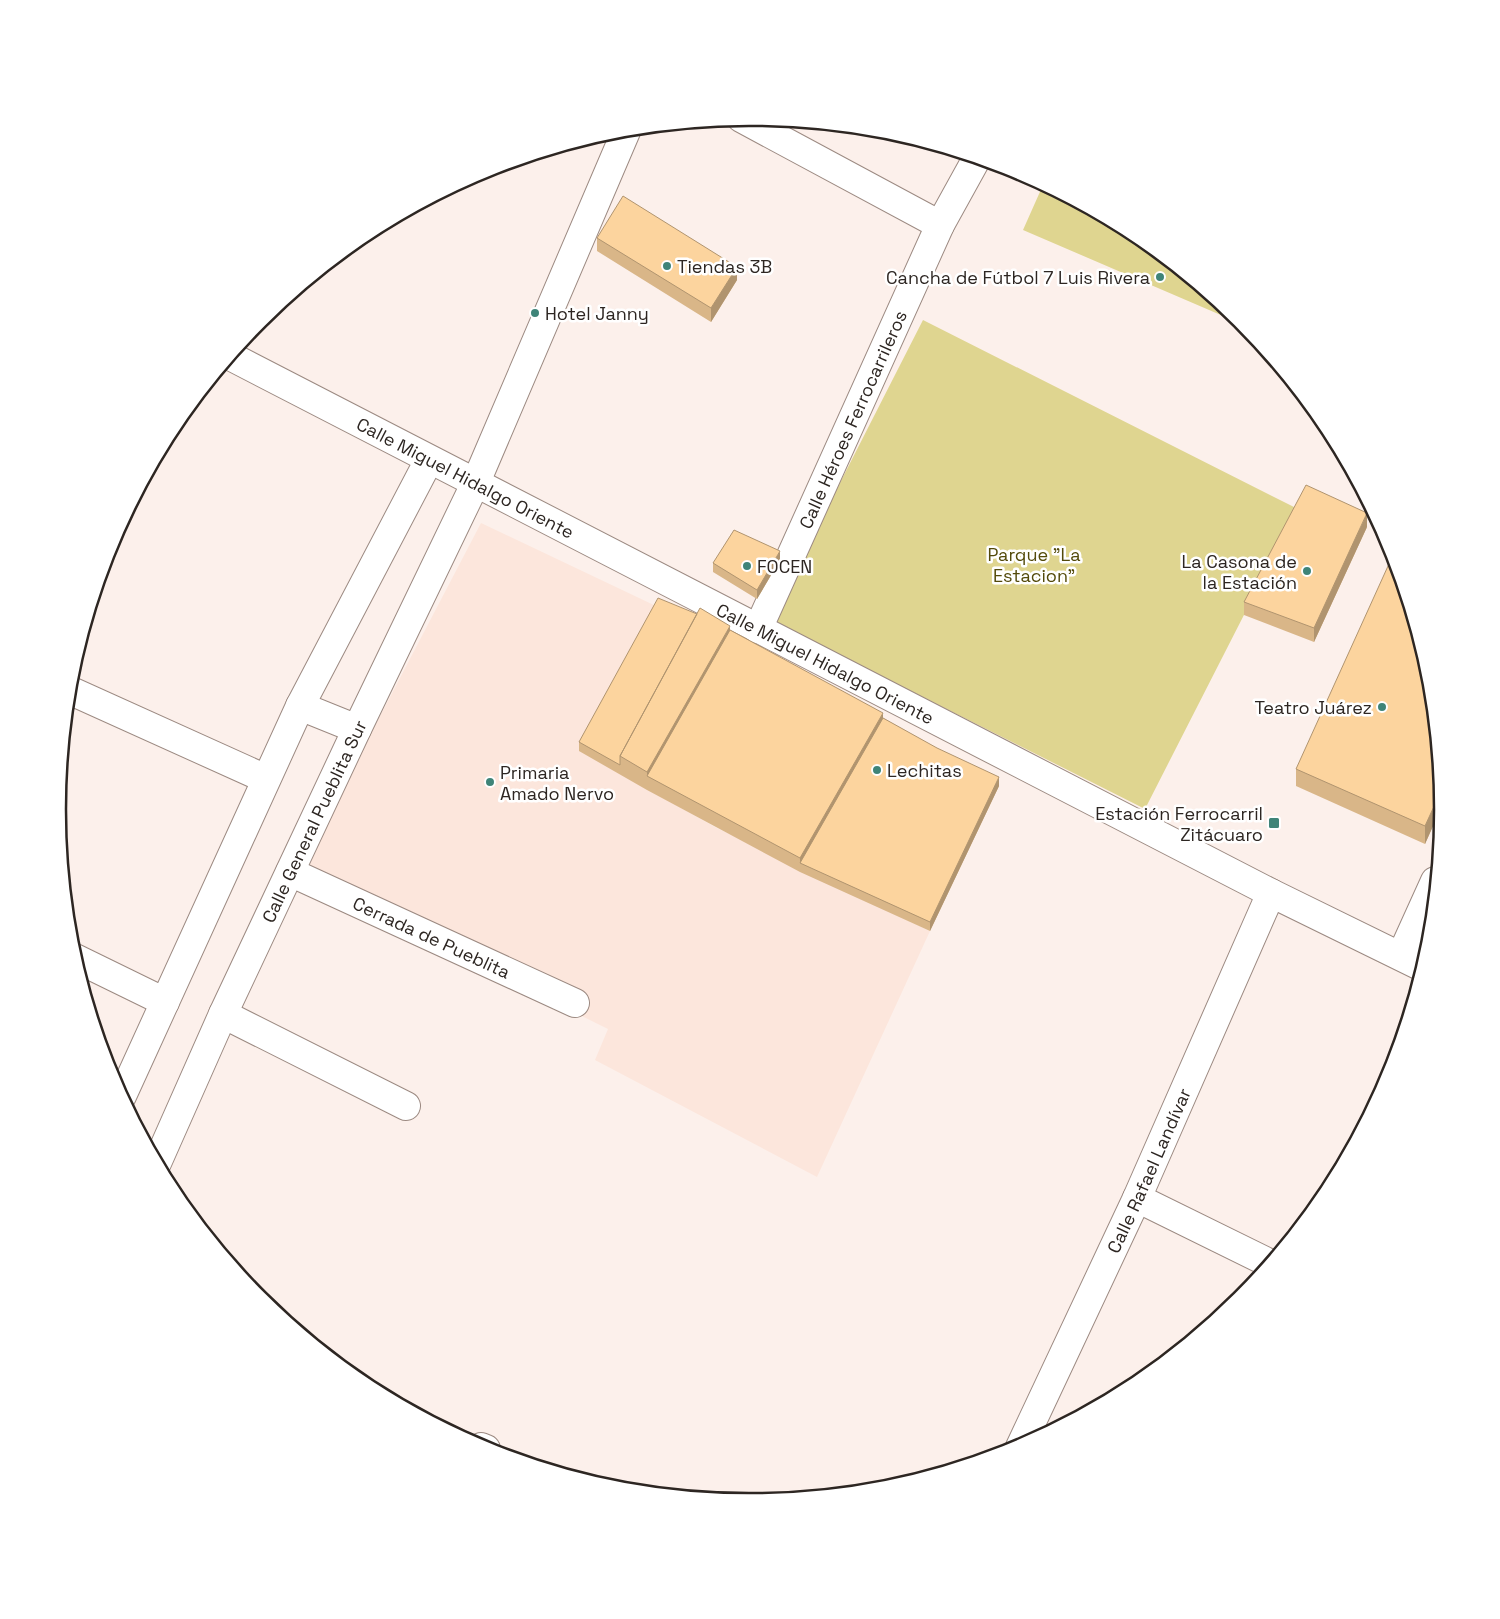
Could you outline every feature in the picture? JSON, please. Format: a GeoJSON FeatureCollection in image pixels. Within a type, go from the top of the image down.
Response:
{"type":"FeatureCollection","features":[{"type":"Feature","properties":{"kind":"street"},"geometry":{"type":"LineString","coordinates":[[756,126],[940,225]]}},
{"type":"Feature","properties":{"kind":"street","name":"Calle General Pueblita Sur"},"geometry":{"type":"LineString","coordinates":[[160,1155],[223,1014],[356,730],[476,482],[623,138]]}},
{"type":"Feature","properties":{"kind":"street","name":"Calle Héroes Ferrocarrileros"},"geometry":{"type":"LineString","coordinates":[[758,629],[940,225],[974,164]]}},
{"type":"Feature","properties":{"kind":"street","name":"Calle Miguel Hidalgo Oriente"},"geometry":{"type":"LineString","coordinates":[[236,359],[1271,892],[1412,962]]}},
{"type":"Feature","properties":{"kind":"street"},"geometry":{"type":"LineString","coordinates":[[126,1088],[300,706],[429,460]]}},
{"type":"Feature","properties":{"kind":"street"},"geometry":{"type":"LineString","coordinates":[[76,693],[266,779]]}},
{"type":"Feature","properties":{"kind":"street"},"geometry":{"type":"LineString","coordinates":[[300,706],[356,730]]}},
{"type":"Feature","properties":{"kind":"street","name":"Cerrada de Pueblita"},"geometry":{"type":"LineString","coordinates":[[290,872],[575,1003]]}},
{"type":"Feature","properties":{"kind":"street","name":"Calle Rafael Landívar"},"geometry":{"type":"LineString","coordinates":[[1026,1435],[1137,1198],[1271,892]]}},
{"type":"Feature","properties":{"kind":"street"},"geometry":{"type":"LineString","coordinates":[[1412,962],[1426,914]]}},
{"type":"Feature","properties":{"kind":"street"},"geometry":{"type":"LineString","coordinates":[[84,962],[165,1002]]}},
{"type":"Feature","properties":{"kind":"street"},"geometry":{"type":"LineString","coordinates":[[223,1014],[406,1106]]}},
{"type":"Feature","properties":{"kind":"street"},"geometry":{"type":"LineString","coordinates":[[1137,1198],[1264,1260]]}},
{"type":"Feature","properties":{"kind":"shaded area","name":"Primaria Amado Nervo"},"geometry":{"type":"Polygon","coordinates":[[[481,523],[658,607],[620,774],[717,828],[930,931],[817,1177],[595,1060],[608,1029],[297,875],[481,523]]]}},
{"type":"Feature","properties":{"kind":"green space","name":"Cancha de Fútbol 7 Luis Rivera"},"geometry":{"type":"Polygon","coordinates":[[[1040,191],[1092,217],[1130,241],[1201,295],[1222,316],[1023,230],[1040,191]]]}},
{"type":"Feature","properties":{"kind":"green space","name":"Parque \"La Estacion\""},"geometry":{"type":"Polygon","coordinates":[[[923,320],[1298,509],[1145,809],[770,620],[923,320]]]}},
{"type":"Feature","properties":{"kind":"building","name":"Tiendas 3B"},"geometry":{"type":"Polygon","coordinates":[[[623,196],[737,267],[711,308],[597,238],[623,196]]]}},
{"type":"Feature","properties":{"kind":"building","name":"La Casona de la Estación"},"geometry":{"type":"Polygon","coordinates":[[[1306,485],[1365,512],[1366,514],[1314,628],[1244,602],[1306,485]]]}},
{"type":"Feature","properties":{"kind":"building","name":"FOCEN"},"geometry":{"type":"Polygon","coordinates":[[[734,530],[780,551],[757,590],[713,563],[734,530]]]}},
{"type":"Feature","properties":{"kind":"building","name":"Teatro Juárez"},"geometry":{"type":"Polygon","coordinates":[[[1388,565],[1410,633],[1421,676],[1428,720],[1434,807],[1425,826],[1296,769],[1388,565]]]}},
{"type":"Feature","properties":{"kind":"building"},"geometry":{"type":"Polygon","coordinates":[[[658,598],[697,614],[620,756],[620,765],[579,742],[658,598]]]}},
{"type":"Feature","properties":{"kind":"building"},"geometry":{"type":"Polygon","coordinates":[[[700,608],[730,626],[647,772],[620,756],[700,608]]]}},
{"type":"Feature","properties":{"kind":"building"},"geometry":{"type":"Polygon","coordinates":[[[730,630],[883,713],[800,858],[647,776],[730,630]]]}},
{"type":"Feature","properties":{"kind":"building"},"geometry":{"type":"Polygon","coordinates":[[[883,718],[937,748],[999,777],[930,922],[800,863],[883,718]]]}},
{"type":"Feature","properties":{"kind":"place","name":"Tiendas 3B"},"geometry":{"type":"Point","coordinates":[667,266]}},
{"type":"Feature","properties":{"kind":"place","name":"Cancha de Fútbol 7 Luis Rivera"},"geometry":{"type":"Point","coordinates":[1160,277]}},
{"type":"Feature","properties":{"kind":"place","name":"Hotel Janny"},"geometry":{"type":"Point","coordinates":[535,313]}},
{"type":"Feature","properties":{"kind":"place","name":"FOCEN"},"geometry":{"type":"Point","coordinates":[747,566]}},
{"type":"Feature","properties":{"kind":"place","name":"La Casona de la Estación"},"geometry":{"type":"Point","coordinates":[1307,571]}},
{"type":"Feature","properties":{"kind":"place","name":"Teatro Juárez"},"geometry":{"type":"Point","coordinates":[1382,707]}},
{"type":"Feature","properties":{"kind":"place","name":"Lechitas"},"geometry":{"type":"Point","coordinates":[877,770]}},
{"type":"Feature","properties":{"kind":"place","name":"Primaria Amado Nervo"},"geometry":{"type":"Point","coordinates":[490,782]}},
{"type":"Feature","properties":{"kind":"place","name":"Estación Ferrocarril Zitácuaro"},"geometry":{"type":"Point","coordinates":[1274,823]}}]}
